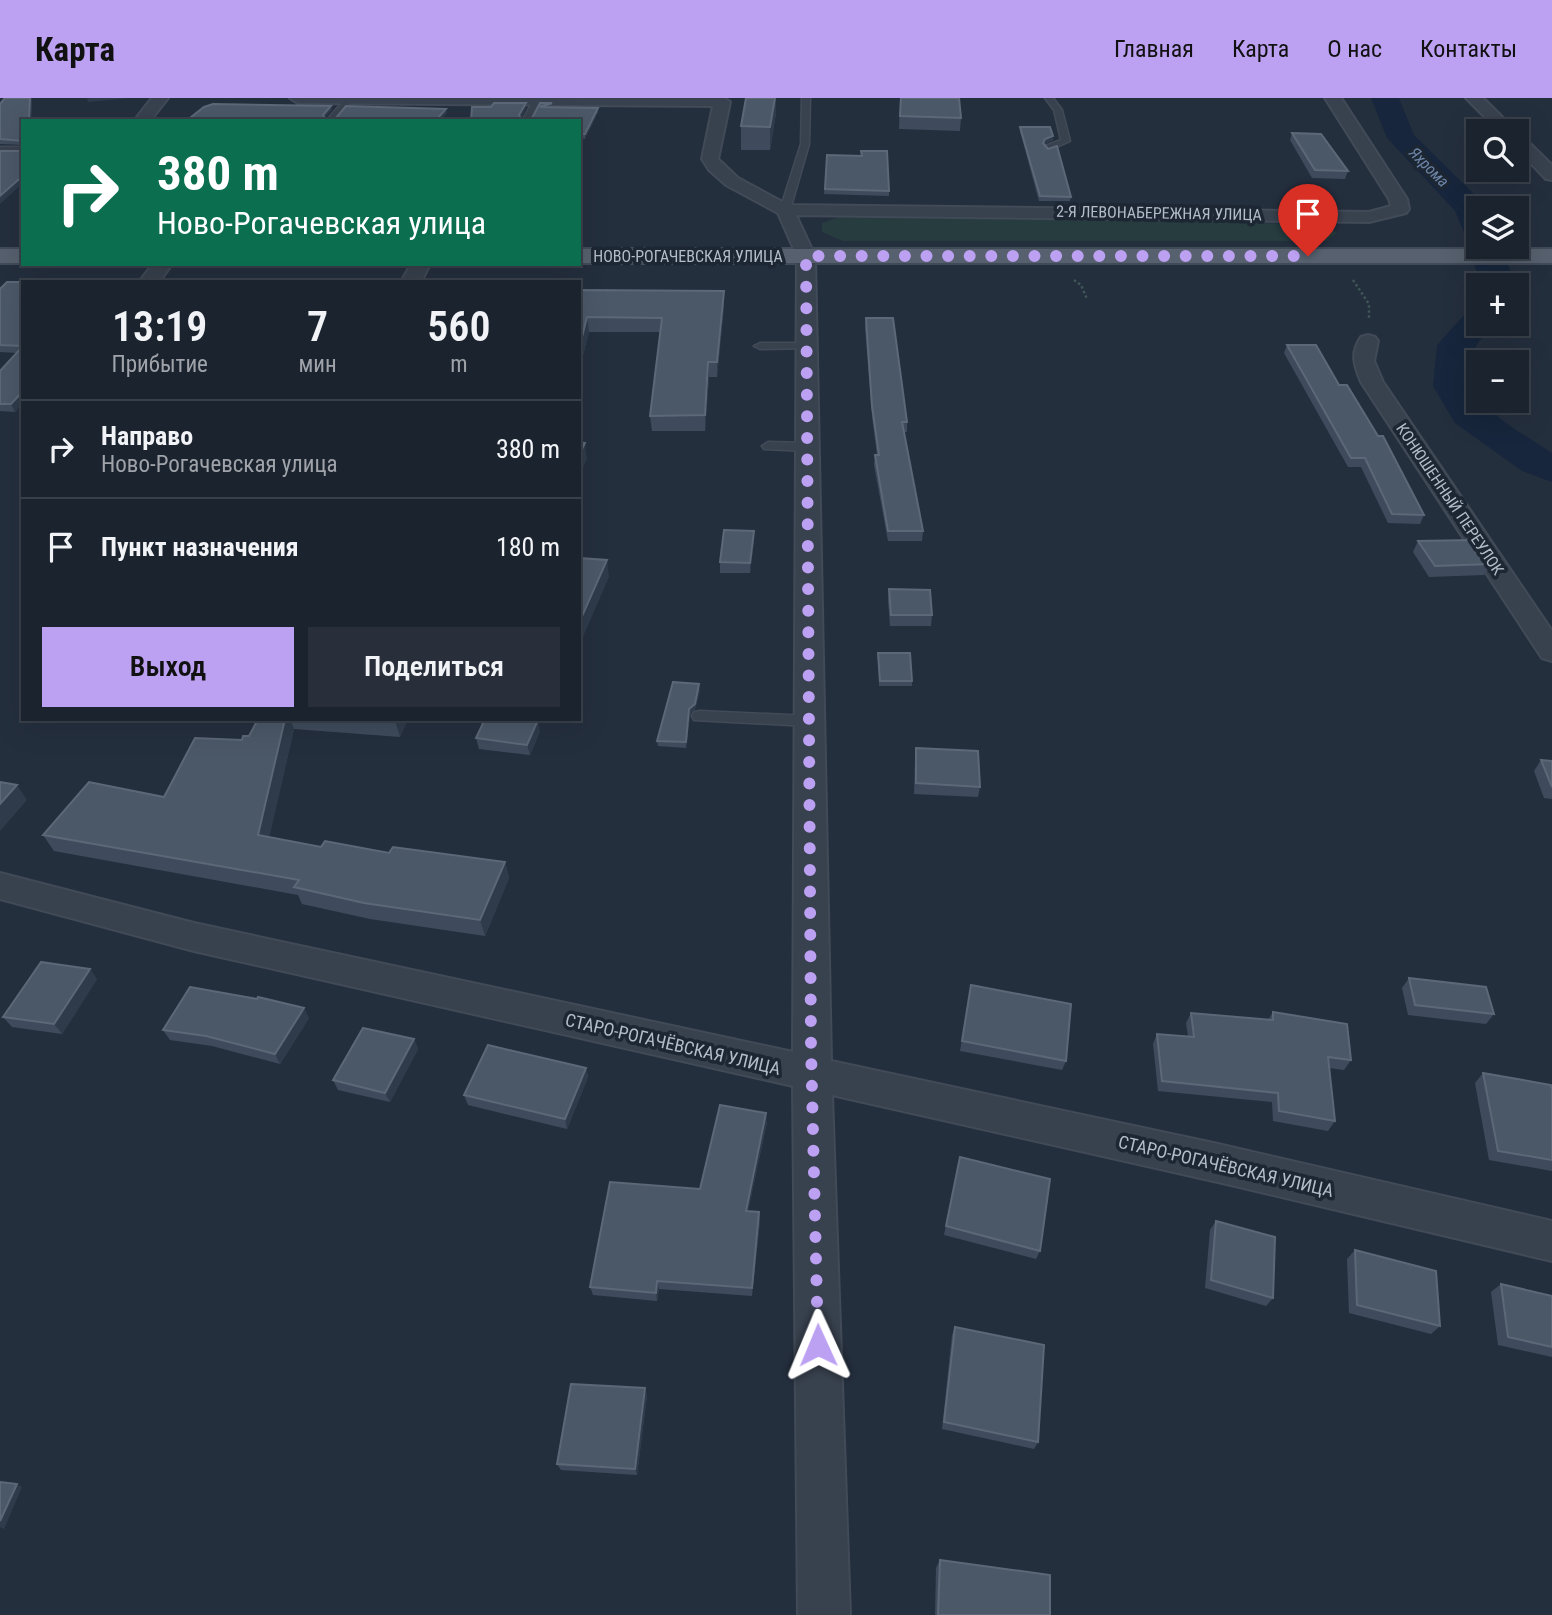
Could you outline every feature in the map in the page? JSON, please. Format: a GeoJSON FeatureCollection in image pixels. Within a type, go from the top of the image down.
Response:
{"type":"FeatureCollection","features":[{"type":"Feature","properties":{"kind":"main road","name":"НОВО-РОГАЧЕВСКАЯ УЛИЦА"},"geometry":{"type":"LineString","coordinates":[[581,256],[1552,256]]}},
{"type":"Feature","properties":{"kind":"street"},"geometry":{"type":"LineString","coordinates":[[144,119],[160,98]]}},
{"type":"Feature","properties":{"kind":"street"},"geometry":{"type":"LineString","coordinates":[[298,98],[537,102],[723,100],[710,159],[713,166],[722,175],[785,210],[806,256],[812,1074],[824,1615]]}},
{"type":"Feature","properties":{"kind":"street","name":"2-Я ЛЕВОНАБЕРЕЖНАЯ УЛИЦА"},"geometry":{"type":"LineString","coordinates":[[785,210],[1369,216],[1400,209],[1398,199],[1333,98]]}},
{"type":"Feature","properties":{"kind":"street"},"geometry":{"type":"LineString","coordinates":[[1474,98],[1496,119]]}},
{"type":"Feature","properties":{"kind":"street"},"geometry":{"type":"LineString","coordinates":[[1529,152],[1552,174]]}},
{"type":"Feature","properties":{"kind":"street"},"geometry":{"type":"LineString","coordinates":[[151,280],[161,266]]}},
{"type":"Feature","properties":{"kind":"street","name":"КОНЮШЕННЫЙ ПЕРЕУЛОК"},"geometry":{"type":"LineString","coordinates":[[1368,341],[1363,361],[1372,382],[1552,652]]}},
{"type":"Feature","properties":{"kind":"street","name":"СТАРО-РОГАЧЁВСКАЯ УЛИЦА"},"geometry":{"type":"LineString","coordinates":[[0,886],[194,937],[1218,1163],[1552,1241]]}},
{"type":"Feature","properties":{"kind":"lane"},"geometry":{"type":"LineString","coordinates":[[785,210],[805,144],[806,98]]}},
{"type":"Feature","properties":{"kind":"lane"},"geometry":{"type":"LineString","coordinates":[[1048,149],[1066,141],[1058,110],[1049,98]]}},
{"type":"Feature","properties":{"kind":"lane"},"geometry":{"type":"LineString","coordinates":[[332,119],[349,100]]}},
{"type":"Feature","properties":{"kind":"lane"},"geometry":{"type":"LineString","coordinates":[[527,119],[537,102]]}},
{"type":"Feature","properties":{"kind":"lane"},"geometry":{"type":"LineString","coordinates":[[0,150],[21,150]]}},
{"type":"Feature","properties":{"kind":"lane"},"geometry":{"type":"LineString","coordinates":[[760,346],[806,346]]}},
{"type":"Feature","properties":{"kind":"lane"},"geometry":{"type":"LineString","coordinates":[[768,446],[807,447]]}},
{"type":"Feature","properties":{"kind":"lane"},"geometry":{"type":"LineString","coordinates":[[701,716],[809,721]]}},
{"type":"Feature","properties":{"kind":"green space"},"geometry":{"type":"Polygon","coordinates":[[[839,217],[1322,224],[1337,233],[1326,241],[843,241],[822,232],[822,223],[839,217]]]}},
{"type":"Feature","properties":{"kind":"building"},"geometry":{"type":"Polygon","coordinates":[[[5,98],[30,98],[29,119],[21,119],[21,141],[0,139],[0,104],[5,98]]]}},
{"type":"Feature","properties":{"kind":"building"},"geometry":{"type":"Polygon","coordinates":[[[746,98],[775,98],[770,127],[741,126],[746,98]]]}},
{"type":"Feature","properties":{"kind":"building"},"geometry":{"type":"Polygon","coordinates":[[[901,98],[959,98],[961,118],[900,116],[901,98]]]}},
{"type":"Feature","properties":{"kind":"building"},"geometry":{"type":"Polygon","coordinates":[[[494,103],[526,103],[519,115],[521,119],[471,119],[472,107],[491,107],[494,103]]]}},
{"type":"Feature","properties":{"kind":"building"},"geometry":{"type":"Polygon","coordinates":[[[540,103],[552,103],[540,107],[598,108],[585,134],[581,134],[581,119],[521,119],[532,118],[540,103]]]}},
{"type":"Feature","properties":{"kind":"building"},"geometry":{"type":"Polygon","coordinates":[[[213,104],[331,106],[323,115],[325,119],[189,119],[204,107],[213,104]]]}},
{"type":"Feature","properties":{"kind":"building"},"geometry":{"type":"Polygon","coordinates":[[[346,106],[446,109],[437,119],[325,119],[336,118],[346,106]]]}},
{"type":"Feature","properties":{"kind":"building"},"geometry":{"type":"Polygon","coordinates":[[[111,118],[177,118],[177,119],[111,118]]]}},
{"type":"Feature","properties":{"kind":"building"},"geometry":{"type":"Polygon","coordinates":[[[1020,127],[1050,127],[1053,136],[1045,139],[1043,143],[1048,149],[1057,146],[1071,197],[1040,196],[1020,127]]]}},
{"type":"Feature","properties":{"kind":"building"},"geometry":{"type":"Polygon","coordinates":[[[1292,133],[1321,134],[1348,171],[1315,170],[1292,133]]]}},
{"type":"Feature","properties":{"kind":"building"},"geometry":{"type":"Polygon","coordinates":[[[0,151],[21,151],[21,180],[0,196],[0,151]]]}},
{"type":"Feature","properties":{"kind":"building"},"geometry":{"type":"Polygon","coordinates":[[[861,151],[887,151],[889,191],[825,189],[827,155],[862,156],[861,151]]]}},
{"type":"Feature","properties":{"kind":"building"},"geometry":{"type":"Polygon","coordinates":[[[7,282],[21,282],[21,346],[0,345],[0,289],[7,282]]]}},
{"type":"Feature","properties":{"kind":"building"},"geometry":{"type":"Polygon","coordinates":[[[581,290],[724,291],[717,362],[708,362],[705,415],[650,416],[662,318],[587,317],[581,341],[581,290]]]}},
{"type":"Feature","properties":{"kind":"building"},"geometry":{"type":"Polygon","coordinates":[[[866,318],[893,318],[907,422],[902,422],[923,531],[888,531],[875,455],[879,455],[872,406],[866,318]]]}},
{"type":"Feature","properties":{"kind":"building"},"geometry":{"type":"Polygon","coordinates":[[[1287,345],[1316,345],[1339,385],[1347,385],[1378,436],[1383,436],[1424,515],[1392,514],[1365,458],[1351,458],[1287,345]]]}},
{"type":"Feature","properties":{"kind":"building"},"geometry":{"type":"Polygon","coordinates":[[[21,348],[21,393],[11,404],[0,404],[0,371],[21,348]]]}},
{"type":"Feature","properties":{"kind":"building"},"geometry":{"type":"Polygon","coordinates":[[[724,530],[754,531],[750,563],[720,562],[724,530]]]}},
{"type":"Feature","properties":{"kind":"building"},"geometry":{"type":"Polygon","coordinates":[[[1474,540],[1490,564],[1435,566],[1418,541],[1474,540]]]}},
{"type":"Feature","properties":{"kind":"building"},"geometry":{"type":"Polygon","coordinates":[[[581,558],[607,560],[581,618],[581,558]]]}},
{"type":"Feature","properties":{"kind":"building"},"geometry":{"type":"Polygon","coordinates":[[[889,589],[930,590],[932,615],[891,615],[889,589]]]}},
{"type":"Feature","properties":{"kind":"building"},"geometry":{"type":"Polygon","coordinates":[[[878,653],[910,653],[912,681],[880,681],[878,653]]]}},
{"type":"Feature","properties":{"kind":"building"},"geometry":{"type":"Polygon","coordinates":[[[673,682],[699,684],[695,704],[689,709],[686,742],[657,741],[673,682]]]}},
{"type":"Feature","properties":{"kind":"building"},"geometry":{"type":"Polygon","coordinates":[[[257,721],[285,721],[258,835],[321,847],[325,841],[389,853],[393,847],[505,862],[480,920],[364,903],[294,887],[299,880],[43,835],[89,782],[164,797],[195,738],[242,740],[243,736],[249,736],[257,721]]]}},
{"type":"Feature","properties":{"kind":"building"},"geometry":{"type":"Polygon","coordinates":[[[484,721],[538,721],[527,745],[476,738],[484,721]]]}},
{"type":"Feature","properties":{"kind":"building"},"geometry":{"type":"Polygon","coordinates":[[[916,748],[978,751],[980,787],[916,783],[916,748]]]}},
{"type":"Feature","properties":{"kind":"building"},"geometry":{"type":"Polygon","coordinates":[[[1541,760],[1552,761],[1552,787],[1541,760]]]}},
{"type":"Feature","properties":{"kind":"building"},"geometry":{"type":"Polygon","coordinates":[[[0,782],[17,785],[0,804],[0,782]]]}},
{"type":"Feature","properties":{"kind":"building"},"geometry":{"type":"Polygon","coordinates":[[[41,962],[90,969],[54,1024],[3,1017],[41,962]]]}},
{"type":"Feature","properties":{"kind":"building"},"geometry":{"type":"Polygon","coordinates":[[[1409,978],[1486,987],[1494,1014],[1415,1005],[1409,978]]]}},
{"type":"Feature","properties":{"kind":"building"},"geometry":{"type":"Polygon","coordinates":[[[971,985],[1071,1004],[1066,1061],[962,1041],[971,985]]]}},
{"type":"Feature","properties":{"kind":"building"},"geometry":{"type":"Polygon","coordinates":[[[190,987],[257,999],[258,997],[304,1008],[275,1054],[206,1036],[163,1030],[190,987]]]}},
{"type":"Feature","properties":{"kind":"building"},"geometry":{"type":"Polygon","coordinates":[[[1273,1012],[1347,1024],[1351,1060],[1328,1057],[1335,1121],[1279,1111],[1278,1093],[1162,1081],[1157,1034],[1194,1037],[1191,1013],[1273,1020],[1273,1012]]]}},
{"type":"Feature","properties":{"kind":"building"},"geometry":{"type":"Polygon","coordinates":[[[363,1028],[414,1039],[385,1093],[333,1080],[363,1028]]]}},
{"type":"Feature","properties":{"kind":"building"},"geometry":{"type":"Polygon","coordinates":[[[488,1045],[586,1068],[565,1119],[464,1095],[488,1045]]]}},
{"type":"Feature","properties":{"kind":"building"},"geometry":{"type":"Polygon","coordinates":[[[1483,1073],[1551,1085],[1552,1160],[1498,1151],[1483,1073]]]}},
{"type":"Feature","properties":{"kind":"building"},"geometry":{"type":"Polygon","coordinates":[[[720,1105],[766,1113],[746,1211],[759,1212],[752,1288],[657,1281],[656,1293],[590,1287],[610,1182],[700,1189],[720,1105]]]}},
{"type":"Feature","properties":{"kind":"building"},"geometry":{"type":"Polygon","coordinates":[[[960,1157],[1050,1179],[1040,1251],[946,1226],[960,1157]]]}},
{"type":"Feature","properties":{"kind":"building"},"geometry":{"type":"Polygon","coordinates":[[[1216,1221],[1275,1237],[1273,1298],[1211,1280],[1216,1221]]]}},
{"type":"Feature","properties":{"kind":"building"},"geometry":{"type":"Polygon","coordinates":[[[1355,1250],[1436,1271],[1440,1326],[1357,1305],[1355,1250]]]}},
{"type":"Feature","properties":{"kind":"building"},"geometry":{"type":"Polygon","coordinates":[[[1501,1284],[1552,1296],[1552,1347],[1508,1337],[1501,1284]]]}},
{"type":"Feature","properties":{"kind":"building"},"geometry":{"type":"Polygon","coordinates":[[[955,1327],[1044,1345],[1038,1442],[944,1422],[955,1327]]]}},
{"type":"Feature","properties":{"kind":"building"},"geometry":{"type":"Polygon","coordinates":[[[571,1384],[645,1388],[635,1469],[557,1464],[571,1384]]]}},
{"type":"Feature","properties":{"kind":"building"},"geometry":{"type":"Polygon","coordinates":[[[0,1482],[17,1484],[0,1521],[0,1482]]]}},
{"type":"Feature","properties":{"kind":"building"},"geometry":{"type":"Polygon","coordinates":[[[940,1560],[1050,1575],[1050,1615],[938,1615],[940,1560]]]}},
{"type":"Feature","properties":{"kind":"waterway","name":"Яхрома"},"geometry":{"type":"LineString","coordinates":[[1385,98],[1401,138],[1466,204]]}},
{"type":"Feature","properties":{"kind":"waterway","name":"Яхрома"},"geometry":{"type":"LineString","coordinates":[[1489,259],[1494,273]]}},
{"type":"Feature","properties":{"kind":"waterway","name":"Яхрома"},"geometry":{"type":"LineString","coordinates":[[1466,335],[1456,345],[1453,386],[1469,414],[1537,462],[1552,469]]}},
{"type":"Feature","properties":{"kind":"route"},"geometry":{"type":"LineString","coordinates":[[818,1345],[811,1047],[806,256],[1308,256]]}}]}
